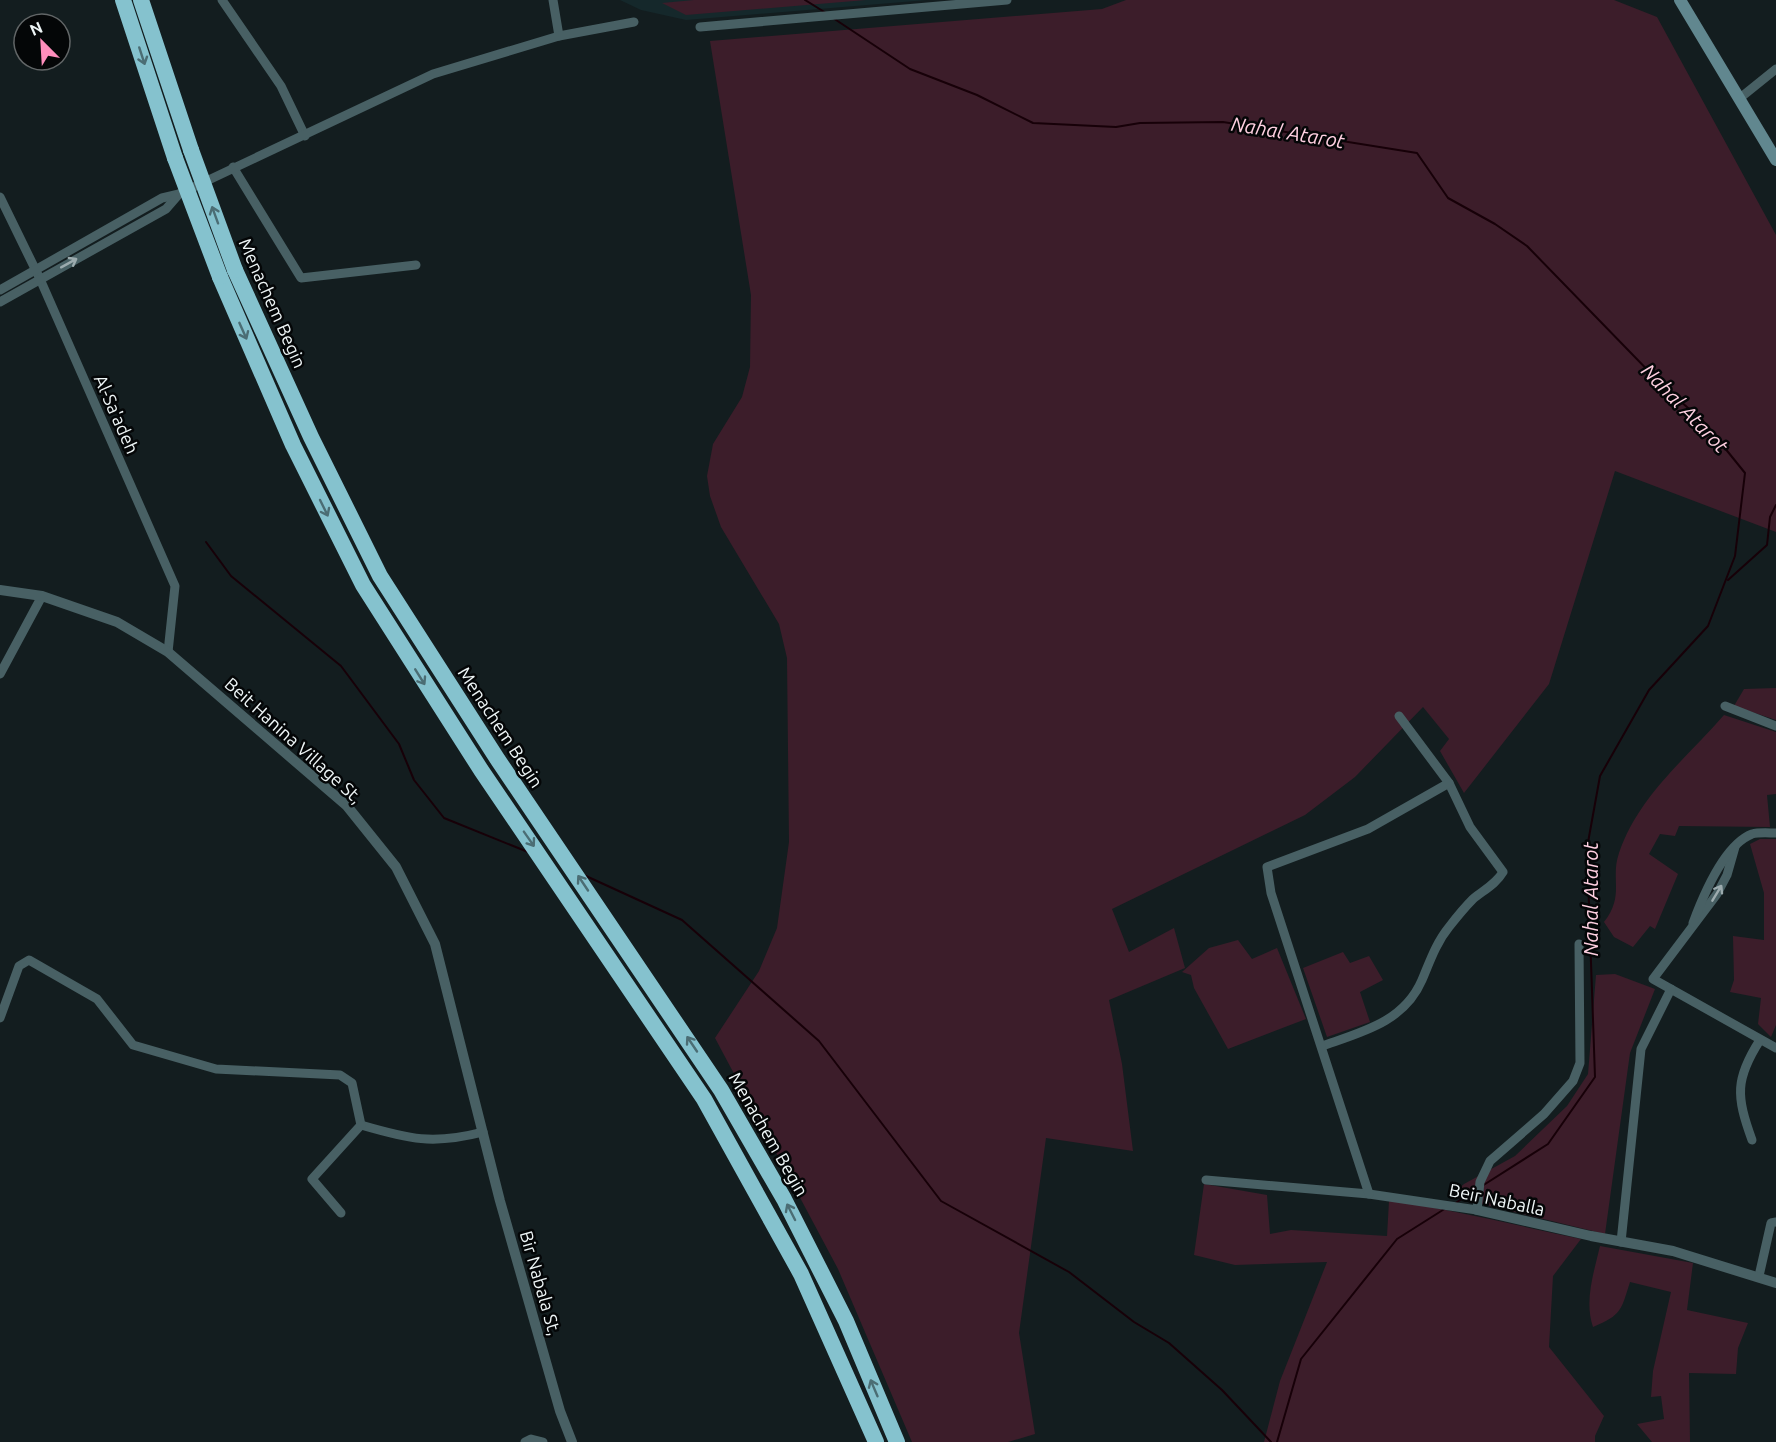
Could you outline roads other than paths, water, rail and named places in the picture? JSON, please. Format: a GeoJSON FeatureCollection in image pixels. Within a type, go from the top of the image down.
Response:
{"type":"FeatureCollection","features":[{"type":"Feature","properties":{"kind":"highway","name":"Menachem Begin"},"geometry":{"type":"LineString","coordinates":[[123,0],[175,158],[220,277],[293,445],[363,585],[481,770],[704,1099],[801,1274],[876,1442]]}},
{"type":"Feature","properties":{"kind":"highway","name":"Menachem Begin"},"geometry":{"type":"LineString","coordinates":[[141,0],[191,150],[235,270],[311,437],[380,576],[498,760],[721,1090],[784,1199],[846,1321],[897,1442]]}},
{"type":"Feature","properties":{"kind":"main road"},"geometry":{"type":"LineString","coordinates":[[1680,0],[1776,160]]}},
{"type":"Feature","properties":{"kind":"street"},"geometry":{"type":"LineString","coordinates":[[222,0],[280,86],[305,136]]}},
{"type":"Feature","properties":{"kind":"street"},"geometry":{"type":"LineString","coordinates":[[553,0],[559,36]]}},
{"type":"Feature","properties":{"kind":"street"},"geometry":{"type":"LineString","coordinates":[[700,27],[1007,0]]}},
{"type":"Feature","properties":{"kind":"street"},"geometry":{"type":"LineString","coordinates":[[0,290],[162,198],[179,194],[433,74],[559,36],[634,22]]}},
{"type":"Feature","properties":{"kind":"street"},"geometry":{"type":"LineString","coordinates":[[1740,98],[1776,69]]}},
{"type":"Feature","properties":{"kind":"street"},"geometry":{"type":"LineString","coordinates":[[233,167],[301,278],[416,265]]}},
{"type":"Feature","properties":{"kind":"street"},"geometry":{"type":"LineString","coordinates":[[0,302],[166,209],[179,194]]}},
{"type":"Feature","properties":{"kind":"street","name":"Al-Sa'adeh"},"geometry":{"type":"LineString","coordinates":[[0,197],[40,279],[175,586],[168,652]]}},
{"type":"Feature","properties":{"kind":"street","name":"Beit Hanina Village St,"},"geometry":{"type":"LineString","coordinates":[[0,590],[42,596],[117,622],[168,652],[347,806],[396,867],[435,944],[483,1132]]}},
{"type":"Feature","properties":{"kind":"street"},"geometry":{"type":"LineString","coordinates":[[0,674],[42,596]]}},
{"type":"Feature","properties":{"kind":"street"},"geometry":{"type":"LineString","coordinates":[[1725,706],[1776,726]]}},
{"type":"Feature","properties":{"kind":"street"},"geometry":{"type":"LineString","coordinates":[[1323,1046],[1384,1024],[1397,1013],[1421,982],[1428,962],[1448,928],[1471,901],[1499,880],[1503,872],[1470,827],[1449,783],[1399,716]]}},
{"type":"Feature","properties":{"kind":"street"},"geometry":{"type":"LineString","coordinates":[[1369,1194],[1323,1046],[1271,893],[1267,867],[1368,830],[1449,783]]}},
{"type":"Feature","properties":{"kind":"street"},"geometry":{"type":"LineString","coordinates":[[1776,833],[1752,834],[1735,847],[1727,875],[1689,933],[1653,979],[1776,1048]]}},
{"type":"Feature","properties":{"kind":"street"},"geometry":{"type":"LineString","coordinates":[[1477,1210],[1480,1182],[1490,1161],[1544,1114],[1573,1081],[1580,1063],[1579,944]]}},
{"type":"Feature","properties":{"kind":"street"},"geometry":{"type":"LineString","coordinates":[[0,1018],[19,966],[29,960],[97,999],[133,1045],[216,1069],[340,1075],[351,1083],[361,1125]]}},
{"type":"Feature","properties":{"kind":"street"},"geometry":{"type":"LineString","coordinates":[[1621,1242],[1641,1049],[1671,989]]}},
{"type":"Feature","properties":{"kind":"street"},"geometry":{"type":"LineString","coordinates":[[1752,1140],[1739,1096],[1740,1079],[1747,1060],[1760,1040]]}},
{"type":"Feature","properties":{"kind":"street"},"geometry":{"type":"LineString","coordinates":[[361,1125],[409,1139],[452,1140],[483,1132]]}},
{"type":"Feature","properties":{"kind":"street"},"geometry":{"type":"LineString","coordinates":[[341,1213],[312,1179],[361,1125]]}},
{"type":"Feature","properties":{"kind":"street","name":"Bir Nabala St,"},"geometry":{"type":"LineString","coordinates":[[483,1132],[551,1378],[572,1442]]}},
{"type":"Feature","properties":{"kind":"street","name":"Beir Naballa"},"geometry":{"type":"LineString","coordinates":[[1206,1180],[1369,1194],[1477,1210],[1621,1242],[1673,1251],[1776,1283]]}},
{"type":"Feature","properties":{"kind":"street"},"geometry":{"type":"LineString","coordinates":[[1758,1276],[1771,1223],[1776,1222]]}},
{"type":"Feature","properties":{"kind":"street"},"geometry":{"type":"LineString","coordinates":[[525,1442],[531,1439],[543,1442]]}},
{"type":"Feature","properties":{"kind":"waterway","name":"Nahal Atarot"},"geometry":{"type":"LineString","coordinates":[[805,0],[826,13]]}},
{"type":"Feature","properties":{"kind":"waterway","name":"Nahal Atarot"},"geometry":{"type":"LineString","coordinates":[[833,18],[910,69],[977,95],[1033,123],[1116,127],[1140,123],[1223,122],[1417,153],[1448,198],[1495,224],[1527,246],[1664,387],[1703,421],[1745,473],[1735,556],[1708,626],[1649,690],[1600,776],[1587,848],[1595,1077],[1548,1144],[1482,1186]]}},
{"type":"Feature","properties":{"kind":"waterway"},"geometry":{"type":"LineString","coordinates":[[1728,580],[1767,545],[1770,517],[1776,505]]}},
{"type":"Feature","properties":{"kind":"waterway"},"geometry":{"type":"LineString","coordinates":[[206,542],[231,576],[341,666],[399,744],[414,780],[444,818],[528,852]]}},
{"type":"Feature","properties":{"kind":"waterway"},"geometry":{"type":"LineString","coordinates":[[586,876],[682,920],[819,1041],[941,1201],[1069,1272],[1134,1322],[1169,1343],[1222,1390],[1271,1442]]}},
{"type":"Feature","properties":{"kind":"waterway","name":"Nahal Atarot"},"geometry":{"type":"LineString","coordinates":[[1454,1204],[1477,1189]]}},
{"type":"Feature","properties":{"kind":"waterway","name":"Nahal Atarot"},"geometry":{"type":"LineString","coordinates":[[1277,1442],[1301,1359],[1397,1239],[1446,1208]]}}]}
